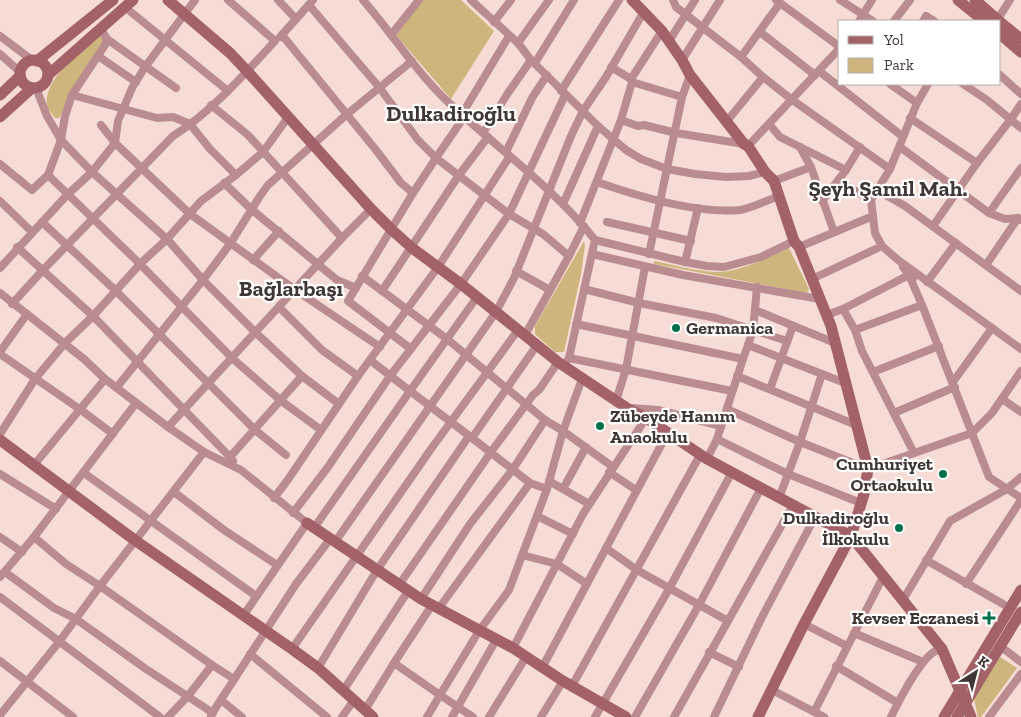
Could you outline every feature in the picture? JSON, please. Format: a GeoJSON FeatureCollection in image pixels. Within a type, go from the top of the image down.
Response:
{"type":"FeatureCollection","features":[{"type":"Feature","properties":{"kind":"main road"},"geometry":{"type":"LineString","coordinates":[[168,0],[247,71],[372,209],[412,248],[477,296],[537,345],[564,362],[582,379],[646,418],[667,434],[704,457],[851,536],[942,649],[971,717]]}},
{"type":"Feature","properties":{"kind":"main road"},"geometry":{"type":"LineString","coordinates":[[632,0],[662,31],[690,75],[774,180],[796,244],[827,315],[868,469],[861,503],[851,536],[804,624],[758,717]]}},
{"type":"Feature","properties":{"kind":"main road"},"geometry":{"type":"LineString","coordinates":[[958,0],[983,20]]}},
{"type":"Feature","properties":{"kind":"main road"},"geometry":{"type":"LineString","coordinates":[[975,0],[998,20]]}},
{"type":"Feature","properties":{"kind":"main road"},"geometry":{"type":"LineString","coordinates":[[0,95],[20,74],[24,64],[35,61],[109,1]]}},
{"type":"Feature","properties":{"kind":"main road"},"geometry":{"type":"LineString","coordinates":[[0,116],[34,88],[44,84],[48,75],[129,4]]}},
{"type":"Feature","properties":{"kind":"main road"},"geometry":{"type":"LineString","coordinates":[[1001,23],[1021,39]]}},
{"type":"Feature","properties":{"kind":"main road"},"geometry":{"type":"LineString","coordinates":[[1001,37],[1021,52]]}},
{"type":"Feature","properties":{"kind":"main road"},"geometry":{"type":"LineString","coordinates":[[35,61],[45,66],[48,75]]}},
{"type":"Feature","properties":{"kind":"main road"},"geometry":{"type":"LineString","coordinates":[[20,74],[24,84],[34,88]]}},
{"type":"Feature","properties":{"kind":"main road"},"geometry":{"type":"LineString","coordinates":[[0,440],[136,541],[318,668],[369,714]]}},
{"type":"Feature","properties":{"kind":"main road"},"geometry":{"type":"LineString","coordinates":[[311,526],[421,599],[513,648],[567,684],[626,717]]}},
{"type":"Feature","properties":{"kind":"main road"},"geometry":{"type":"LineString","coordinates":[[944,717],[1021,590]]}},
{"type":"Feature","properties":{"kind":"main road"},"geometry":{"type":"LineString","coordinates":[[957,717],[1021,612]]}},
{"type":"Feature","properties":{"kind":"street"},"geometry":{"type":"LineString","coordinates":[[0,268],[17,247],[92,172],[114,143],[118,121],[136,82],[195,0]]}},
{"type":"Feature","properties":{"kind":"street"},"geometry":{"type":"LineString","coordinates":[[228,0],[275,41]]}},
{"type":"Feature","properties":{"kind":"street"},"geometry":{"type":"LineString","coordinates":[[278,0],[296,19]]}},
{"type":"Feature","properties":{"kind":"street"},"geometry":{"type":"LineString","coordinates":[[362,0],[447,101],[563,204],[595,240],[686,262],[724,267],[761,258],[873,216]]}},
{"type":"Feature","properties":{"kind":"street"},"geometry":{"type":"LineString","coordinates":[[391,35],[419,0]]}},
{"type":"Feature","properties":{"kind":"street"},"geometry":{"type":"LineString","coordinates":[[470,0],[479,3],[494,22],[518,43],[533,62],[563,93],[613,140],[641,159],[666,169],[695,174],[726,177],[749,176],[766,172]]}},
{"type":"Feature","properties":{"kind":"street"},"geometry":{"type":"LineString","coordinates":[[494,22],[511,0]]}},
{"type":"Feature","properties":{"kind":"street"},"geometry":{"type":"LineString","coordinates":[[518,43],[549,0]]}},
{"type":"Feature","properties":{"kind":"street"},"geometry":{"type":"LineString","coordinates":[[382,291],[485,135],[508,93],[533,62],[574,0]]}},
{"type":"Feature","properties":{"kind":"street"},"geometry":{"type":"LineString","coordinates":[[293,513],[328,467],[390,376],[461,284],[509,214],[529,173],[563,93],[619,0]]}},
{"type":"Feature","properties":{"kind":"street"},"geometry":{"type":"LineString","coordinates":[[673,0],[676,7],[741,57],[791,99],[890,168]]}},
{"type":"Feature","properties":{"kind":"street"},"geometry":{"type":"LineString","coordinates":[[669,41],[695,0]]}},
{"type":"Feature","properties":{"kind":"street"},"geometry":{"type":"LineString","coordinates":[[682,60],[720,0]]}},
{"type":"Feature","properties":{"kind":"street"},"geometry":{"type":"LineString","coordinates":[[840,0],[861,18],[872,0]]}},
{"type":"Feature","properties":{"kind":"street"},"geometry":{"type":"LineString","coordinates":[[895,20],[910,0]]}},
{"type":"Feature","properties":{"kind":"street"},"geometry":{"type":"LineString","coordinates":[[1000,20],[1010,0]]}},
{"type":"Feature","properties":{"kind":"street"},"geometry":{"type":"LineString","coordinates":[[741,57],[760,32],[778,2],[838,47]]}},
{"type":"Feature","properties":{"kind":"street"},"geometry":{"type":"LineString","coordinates":[[12,304],[173,136],[228,91],[311,3],[379,87],[418,140],[436,158],[483,195],[509,214],[534,228],[569,256]]}},
{"type":"Feature","properties":{"kind":"street"},"geometry":{"type":"LineString","coordinates":[[129,4],[164,41],[228,91]]}},
{"type":"Feature","properties":{"kind":"street"},"geometry":{"type":"LineString","coordinates":[[136,403],[34,538],[3,575],[54,608],[76,619],[146,669],[188,696],[211,715],[296,584],[333,540],[468,355],[496,312],[516,271],[583,111],[643,13]]}},
{"type":"Feature","properties":{"kind":"street"},"geometry":{"type":"LineString","coordinates":[[101,29],[107,39],[176,88]]}},
{"type":"Feature","properties":{"kind":"street"},"geometry":{"type":"LineString","coordinates":[[292,649],[450,422],[521,332],[550,290],[569,256],[582,224],[621,120],[632,80],[662,31]]}},
{"type":"Feature","properties":{"kind":"street"},"geometry":{"type":"LineString","coordinates":[[760,32],[902,136]]}},
{"type":"Feature","properties":{"kind":"street"},"geometry":{"type":"LineString","coordinates":[[282,35],[401,183],[413,193]]}},
{"type":"Feature","properties":{"kind":"street"},"geometry":{"type":"LineString","coordinates":[[0,36],[35,61]]}},
{"type":"Feature","properties":{"kind":"street"},"geometry":{"type":"LineString","coordinates":[[411,349],[348,301],[413,193],[463,116],[509,36]]}},
{"type":"Feature","properties":{"kind":"street"},"geometry":{"type":"LineString","coordinates":[[0,164],[32,190],[48,175],[61,140],[65,116],[72,94],[98,56],[107,39]]}},
{"type":"Feature","properties":{"kind":"street"},"geometry":{"type":"LineString","coordinates":[[621,120],[638,126],[644,125],[676,133],[746,145],[769,124],[838,50]]}},
{"type":"Feature","properties":{"kind":"street"},"geometry":{"type":"LineString","coordinates":[[0,54],[20,74]]}},
{"type":"Feature","properties":{"kind":"street"},"geometry":{"type":"LineString","coordinates":[[98,56],[136,82]]}},
{"type":"Feature","properties":{"kind":"street"},"geometry":{"type":"LineString","coordinates":[[117,387],[230,244],[268,185],[346,115],[412,61]]}},
{"type":"Feature","properties":{"kind":"street"},"geometry":{"type":"LineString","coordinates":[[611,67],[632,80],[682,97]]}},
{"type":"Feature","properties":{"kind":"street"},"geometry":{"type":"LineString","coordinates":[[274,498],[358,376],[438,267],[508,154],[532,98],[547,75]]}},
{"type":"Feature","properties":{"kind":"street"},"geometry":{"type":"LineString","coordinates":[[649,254],[666,169],[676,133],[682,97],[690,75]]}},
{"type":"Feature","properties":{"kind":"street"},"geometry":{"type":"LineString","coordinates":[[1001,76],[1021,94]]}},
{"type":"Feature","properties":{"kind":"street"},"geometry":{"type":"LineString","coordinates":[[727,121],[763,77]]}},
{"type":"Feature","properties":{"kind":"street"},"geometry":{"type":"LineString","coordinates":[[891,85],[917,103]]}},
{"type":"Feature","properties":{"kind":"street"},"geometry":{"type":"LineString","coordinates":[[927,85],[910,118],[890,168],[871,200],[876,232],[882,246],[898,260],[1021,349]]}},
{"type":"Feature","properties":{"kind":"street"},"geometry":{"type":"LineString","coordinates":[[964,85],[1021,128]]}},
{"type":"Feature","properties":{"kind":"street"},"geometry":{"type":"LineString","coordinates":[[34,88],[61,140],[92,172],[167,239],[203,280],[256,333],[302,376],[340,404]]}},
{"type":"Feature","properties":{"kind":"street"},"geometry":{"type":"LineString","coordinates":[[72,94],[157,118],[173,117],[190,124],[210,149],[236,175]]}},
{"type":"Feature","properties":{"kind":"street"},"geometry":{"type":"LineString","coordinates":[[933,226],[1021,104]]}},
{"type":"Feature","properties":{"kind":"street"},"geometry":{"type":"LineString","coordinates":[[211,105],[248,135],[342,238]]}},
{"type":"Feature","properties":{"kind":"street"},"geometry":{"type":"LineString","coordinates":[[0,434],[35,379],[65,343],[93,316],[140,264],[167,239],[201,201],[263,152],[289,116]]}},
{"type":"Feature","properties":{"kind":"street"},"geometry":{"type":"LineString","coordinates":[[910,118],[977,163]]}},
{"type":"Feature","properties":{"kind":"street"},"geometry":{"type":"LineString","coordinates":[[769,124],[780,137],[846,170]]}},
{"type":"Feature","properties":{"kind":"street"},"geometry":{"type":"LineString","coordinates":[[101,125],[114,143],[190,214],[294,289],[380,347]]}},
{"type":"Feature","properties":{"kind":"street"},"geometry":{"type":"LineString","coordinates":[[563,204],[598,126]]}},
{"type":"Feature","properties":{"kind":"street"},"geometry":{"type":"LineString","coordinates":[[800,147],[811,167],[834,232]]}},
{"type":"Feature","properties":{"kind":"street"},"geometry":{"type":"LineString","coordinates":[[900,147],[989,212],[1005,219],[1019,219]]}},
{"type":"Feature","properties":{"kind":"street"},"geometry":{"type":"LineString","coordinates":[[822,201],[860,148]]}},
{"type":"Feature","properties":{"kind":"street"},"geometry":{"type":"LineString","coordinates":[[774,180],[811,167]]}},
{"type":"Feature","properties":{"kind":"street"},"geometry":{"type":"LineString","coordinates":[[989,212],[1021,168]]}},
{"type":"Feature","properties":{"kind":"street"},"geometry":{"type":"LineString","coordinates":[[48,175],[67,195],[94,218],[232,358],[280,400],[321,430]]}},
{"type":"Feature","properties":{"kind":"street"},"geometry":{"type":"LineString","coordinates":[[838,181],[871,200]]}},
{"type":"Feature","properties":{"kind":"street"},"geometry":{"type":"LineString","coordinates":[[597,182],[629,193],[698,208],[741,210],[779,196]]}},
{"type":"Feature","properties":{"kind":"street"},"geometry":{"type":"LineString","coordinates":[[224,183],[251,209],[337,280],[356,288]]}},
{"type":"Feature","properties":{"kind":"street"},"geometry":{"type":"LineString","coordinates":[[877,190],[933,226],[1021,291]]}},
{"type":"Feature","properties":{"kind":"street"},"geometry":{"type":"LineString","coordinates":[[2,206],[32,232]]}},
{"type":"Feature","properties":{"kind":"street"},"geometry":{"type":"LineString","coordinates":[[686,262],[698,208]]}},
{"type":"Feature","properties":{"kind":"street"},"geometry":{"type":"LineString","coordinates":[[168,428],[317,264],[372,209]]}},
{"type":"Feature","properties":{"kind":"street"},"geometry":{"type":"LineString","coordinates":[[986,265],[1019,219]]}},
{"type":"Feature","properties":{"kind":"street"},"geometry":{"type":"LineString","coordinates":[[42,222],[115,290],[254,429],[286,455]]}},
{"type":"Feature","properties":{"kind":"street"},"geometry":{"type":"LineString","coordinates":[[607,222],[691,241]]}},
{"type":"Feature","properties":{"kind":"street"},"geometry":{"type":"LineString","coordinates":[[253,260],[279,232]]}},
{"type":"Feature","properties":{"kind":"street"},"geometry":{"type":"LineString","coordinates":[[343,691],[403,588],[491,452],[532,395],[539,390],[564,362],[576,324],[595,240]]}},
{"type":"Feature","properties":{"kind":"street"},"geometry":{"type":"LineString","coordinates":[[927,282],[956,243]]}},
{"type":"Feature","properties":{"kind":"street"},"geometry":{"type":"LineString","coordinates":[[812,279],[882,246]]}},
{"type":"Feature","properties":{"kind":"street"},"geometry":{"type":"LineString","coordinates":[[17,247],[93,316],[241,470],[311,526]]}},
{"type":"Feature","properties":{"kind":"street"},"geometry":{"type":"LineString","coordinates":[[592,254],[645,267],[820,299]]}},
{"type":"Feature","properties":{"kind":"street"},"geometry":{"type":"LineString","coordinates":[[898,260],[909,275],[922,305],[989,477],[1021,499],[966,584]]}},
{"type":"Feature","properties":{"kind":"street"},"geometry":{"type":"LineString","coordinates":[[616,401],[626,369],[645,267]]}},
{"type":"Feature","properties":{"kind":"street"},"geometry":{"type":"LineString","coordinates":[[516,271],[550,290]]}},
{"type":"Feature","properties":{"kind":"street"},"geometry":{"type":"LineString","coordinates":[[827,315],[843,309],[909,275],[927,282]]}},
{"type":"Feature","properties":{"kind":"street"},"geometry":{"type":"LineString","coordinates":[[362,276],[468,355],[546,420],[586,447],[636,490]]}},
{"type":"Feature","properties":{"kind":"street"},"geometry":{"type":"LineString","coordinates":[[541,717],[567,684],[704,457],[717,439],[753,330],[757,287]]}},
{"type":"Feature","properties":{"kind":"street"},"geometry":{"type":"LineString","coordinates":[[584,289],[639,303],[716,318],[787,341]]}},
{"type":"Feature","properties":{"kind":"street"},"geometry":{"type":"LineString","coordinates":[[0,293],[65,343],[105,379],[168,428],[204,452],[241,470]]}},
{"type":"Feature","properties":{"kind":"street"},"geometry":{"type":"LineString","coordinates":[[243,616],[277,566],[311,526],[477,296]]}},
{"type":"Feature","properties":{"kind":"street"},"geometry":{"type":"LineString","coordinates":[[855,330],[922,305]]}},
{"type":"Feature","properties":{"kind":"street"},"geometry":{"type":"LineString","coordinates":[[279,307],[322,350],[358,376]]}},
{"type":"Feature","properties":{"kind":"street"},"geometry":{"type":"LineString","coordinates":[[843,309],[855,330],[862,351],[914,453]]}},
{"type":"Feature","properties":{"kind":"street"},"geometry":{"type":"LineString","coordinates":[[755,310],[835,343]]}},
{"type":"Feature","properties":{"kind":"street"},"geometry":{"type":"LineString","coordinates":[[27,314],[0,353],[113,434]]}},
{"type":"Feature","properties":{"kind":"street"},"geometry":{"type":"LineString","coordinates":[[576,324],[743,360]]}},
{"type":"Feature","properties":{"kind":"street"},"geometry":{"type":"LineString","coordinates":[[770,389],[793,326]]}},
{"type":"Feature","properties":{"kind":"street"},"geometry":{"type":"LineString","coordinates":[[894,413],[954,385],[992,328]]}},
{"type":"Feature","properties":{"kind":"street"},"geometry":{"type":"LineString","coordinates":[[318,668],[376,570],[537,345]]}},
{"type":"Feature","properties":{"kind":"street"},"geometry":{"type":"LineString","coordinates":[[748,345],[845,383]]}},
{"type":"Feature","properties":{"kind":"street"},"geometry":{"type":"LineString","coordinates":[[873,372],[939,346]]}},
{"type":"Feature","properties":{"kind":"street"},"geometry":{"type":"LineString","coordinates":[[370,360],[530,483],[562,489],[589,504]]}},
{"type":"Feature","properties":{"kind":"street"},"geometry":{"type":"LineString","coordinates":[[564,362],[626,369],[732,391]]}},
{"type":"Feature","properties":{"kind":"street"},"geometry":{"type":"LineString","coordinates":[[727,409],[800,442],[868,469],[972,433],[992,413],[1021,371]]}},
{"type":"Feature","properties":{"kind":"street"},"geometry":{"type":"LineString","coordinates":[[779,498],[822,374]]}},
{"type":"Feature","properties":{"kind":"street"},"geometry":{"type":"LineString","coordinates":[[230,457],[302,376]]}},
{"type":"Feature","properties":{"kind":"street"},"geometry":{"type":"LineString","coordinates":[[737,376],[856,425]]}},
{"type":"Feature","properties":{"kind":"street"},"geometry":{"type":"LineString","coordinates":[[34,465],[105,379]]}},
{"type":"Feature","properties":{"kind":"street"},"geometry":{"type":"LineString","coordinates":[[427,717],[479,631],[509,590],[548,485],[563,431],[582,379]]}},
{"type":"Feature","properties":{"kind":"street"},"geometry":{"type":"LineString","coordinates":[[1002,398],[1021,412]]}},
{"type":"Feature","properties":{"kind":"street"},"geometry":{"type":"LineString","coordinates":[[627,408],[658,410],[722,426]]}},
{"type":"Feature","properties":{"kind":"street"},"geometry":{"type":"LineString","coordinates":[[513,648],[589,504],[646,418]]}},
{"type":"Feature","properties":{"kind":"street"},"geometry":{"type":"LineString","coordinates":[[421,599],[470,524],[512,470],[546,420]]}},
{"type":"Feature","properties":{"kind":"street"},"geometry":{"type":"LineString","coordinates":[[542,668],[667,434]]}},
{"type":"Feature","properties":{"kind":"street"},"geometry":{"type":"LineString","coordinates":[[717,439],[788,474],[861,503]]}},
{"type":"Feature","properties":{"kind":"street"},"geometry":{"type":"LineString","coordinates":[[562,489],[586,447]]}},
{"type":"Feature","properties":{"kind":"street"},"geometry":{"type":"LineString","coordinates":[[0,715],[28,682],[204,452]]}},
{"type":"Feature","properties":{"kind":"street"},"geometry":{"type":"LineString","coordinates":[[84,472],[256,596]]}},
{"type":"Feature","properties":{"kind":"street"},"geometry":{"type":"LineString","coordinates":[[595,717],[732,472]]}},
{"type":"Feature","properties":{"kind":"street"},"geometry":{"type":"LineString","coordinates":[[0,474],[56,509]]}},
{"type":"Feature","properties":{"kind":"street"},"geometry":{"type":"LineString","coordinates":[[902,600],[950,521],[1007,488],[1021,477]]}},
{"type":"Feature","properties":{"kind":"street"},"geometry":{"type":"LineString","coordinates":[[369,714],[394,663],[530,483]]}},
{"type":"Feature","properties":{"kind":"street"},"geometry":{"type":"LineString","coordinates":[[635,717],[699,605],[761,488]]}},
{"type":"Feature","properties":{"kind":"street"},"geometry":{"type":"LineString","coordinates":[[174,492],[224,530],[277,566]]}},
{"type":"Feature","properties":{"kind":"street"},"geometry":{"type":"LineString","coordinates":[[674,717],[793,506]]}},
{"type":"Feature","properties":{"kind":"street"},"geometry":{"type":"LineString","coordinates":[[537,516],[573,534]]}},
{"type":"Feature","properties":{"kind":"street"},"geometry":{"type":"LineString","coordinates":[[714,717],[761,619],[815,517]]}},
{"type":"Feature","properties":{"kind":"street"},"geometry":{"type":"LineString","coordinates":[[0,537],[22,552]]}},
{"type":"Feature","properties":{"kind":"street"},"geometry":{"type":"LineString","coordinates":[[34,538],[66,564],[234,680]]}},
{"type":"Feature","properties":{"kind":"street"},"geometry":{"type":"LineString","coordinates":[[606,548],[668,589],[728,621]]}},
{"type":"Feature","properties":{"kind":"street"},"geometry":{"type":"LineString","coordinates":[[522,555],[556,564],[587,584]]}},
{"type":"Feature","properties":{"kind":"street"},"geometry":{"type":"LineString","coordinates":[[926,560],[1010,608]]}},
{"type":"Feature","properties":{"kind":"street"},"geometry":{"type":"LineString","coordinates":[[814,712],[883,576]]}},
{"type":"Feature","properties":{"kind":"street"},"geometry":{"type":"LineString","coordinates":[[0,597],[160,717]]}},
{"type":"Feature","properties":{"kind":"street"},"geometry":{"type":"LineString","coordinates":[[804,624],[847,646]]}},
{"type":"Feature","properties":{"kind":"street"},"geometry":{"type":"LineString","coordinates":[[854,633],[924,662]]}},
{"type":"Feature","properties":{"kind":"street"},"geometry":{"type":"LineString","coordinates":[[452,717],[496,640]]}},
{"type":"Feature","properties":{"kind":"street"},"geometry":{"type":"LineString","coordinates":[[1000,646],[1021,662]]}},
{"type":"Feature","properties":{"kind":"street"},"geometry":{"type":"LineString","coordinates":[[891,717],[924,662],[932,652],[942,649]]}},
{"type":"Feature","properties":{"kind":"street"},"geometry":{"type":"LineString","coordinates":[[709,652],[739,667]]}},
{"type":"Feature","properties":{"kind":"street"},"geometry":{"type":"LineString","coordinates":[[250,654],[327,717]]}},
{"type":"Feature","properties":{"kind":"street"},"geometry":{"type":"LineString","coordinates":[[489,717],[526,657]]}},
{"type":"Feature","properties":{"kind":"street"},"geometry":{"type":"LineString","coordinates":[[0,661],[73,717]]}},
{"type":"Feature","properties":{"kind":"street"},"geometry":{"type":"LineString","coordinates":[[394,663],[473,717]]}},
{"type":"Feature","properties":{"kind":"street"},"geometry":{"type":"LineString","coordinates":[[168,717],[188,696],[212,665]]}},
{"type":"Feature","properties":{"kind":"street"},"geometry":{"type":"LineString","coordinates":[[836,666],[898,703]]}},
{"type":"Feature","properties":{"kind":"street"},"geometry":{"type":"LineString","coordinates":[[989,717],[1021,674]]}},
{"type":"Feature","properties":{"kind":"street"},"geometry":{"type":"LineString","coordinates":[[772,690],[824,717]]}},
{"type":"Feature","properties":{"kind":"street"},"geometry":{"type":"LineString","coordinates":[[221,700],[242,717]]}},
{"type":"Feature","properties":{"kind":"street"},"geometry":{"type":"LineString","coordinates":[[342,717],[354,700]]}},
{"type":"Feature","properties":{"kind":"green space"},"geometry":{"type":"Polygon","coordinates":[[[421,0],[461,0],[494,31],[451,99],[396,35],[421,0]]]}},
{"type":"Feature","properties":{"kind":"green space"},"geometry":{"type":"Polygon","coordinates":[[[100,34],[105,40],[59,118],[55,118],[47,105],[47,95],[51,85],[65,66],[100,34]]]}},
{"type":"Feature","properties":{"kind":"green space"},"geometry":{"type":"Polygon","coordinates":[[[584,241],[581,274],[564,352],[555,352],[535,334],[535,326],[584,241]]]}},
{"type":"Feature","properties":{"kind":"green space"},"geometry":{"type":"Polygon","coordinates":[[[789,248],[809,289],[807,293],[654,264],[654,261],[701,270],[725,272],[753,264],[789,248]]]}},
{"type":"Feature","properties":{"kind":"green space"},"geometry":{"type":"Polygon","coordinates":[[[1000,657],[1017,668],[981,717],[978,717],[974,699],[1000,657]]]}},
{"type":"Feature","properties":{"kind":"place","name":"Germanica"},"geometry":{"type":"Point","coordinates":[676,328]}},
{"type":"Feature","properties":{"kind":"place","name":"Zübeyde Hanım Anaokulu"},"geometry":{"type":"Point","coordinates":[600,426]}},
{"type":"Feature","properties":{"kind":"place","name":"Cumhuriyet Ortaokulu"},"geometry":{"type":"Point","coordinates":[943,474]}},
{"type":"Feature","properties":{"kind":"place","name":"Dulkadiroğlu İlkokulu"},"geometry":{"type":"Point","coordinates":[899,528]}},
{"type":"Feature","properties":{"kind":"place","name":"Kevser Eczanesi"},"geometry":{"type":"Point","coordinates":[989,618]}},
{"type":"Feature","properties":{"kind":"district","name":"Dulkadiroğlu"},"geometry":{"type":"Point","coordinates":[451,113]}},
{"type":"Feature","properties":{"kind":"district","name":"Şeyh Şamil Mah."},"geometry":{"type":"Point","coordinates":[888,188]}},
{"type":"Feature","properties":{"kind":"district","name":"Bağlarbaşı"},"geometry":{"type":"Point","coordinates":[291,288]}}]}
